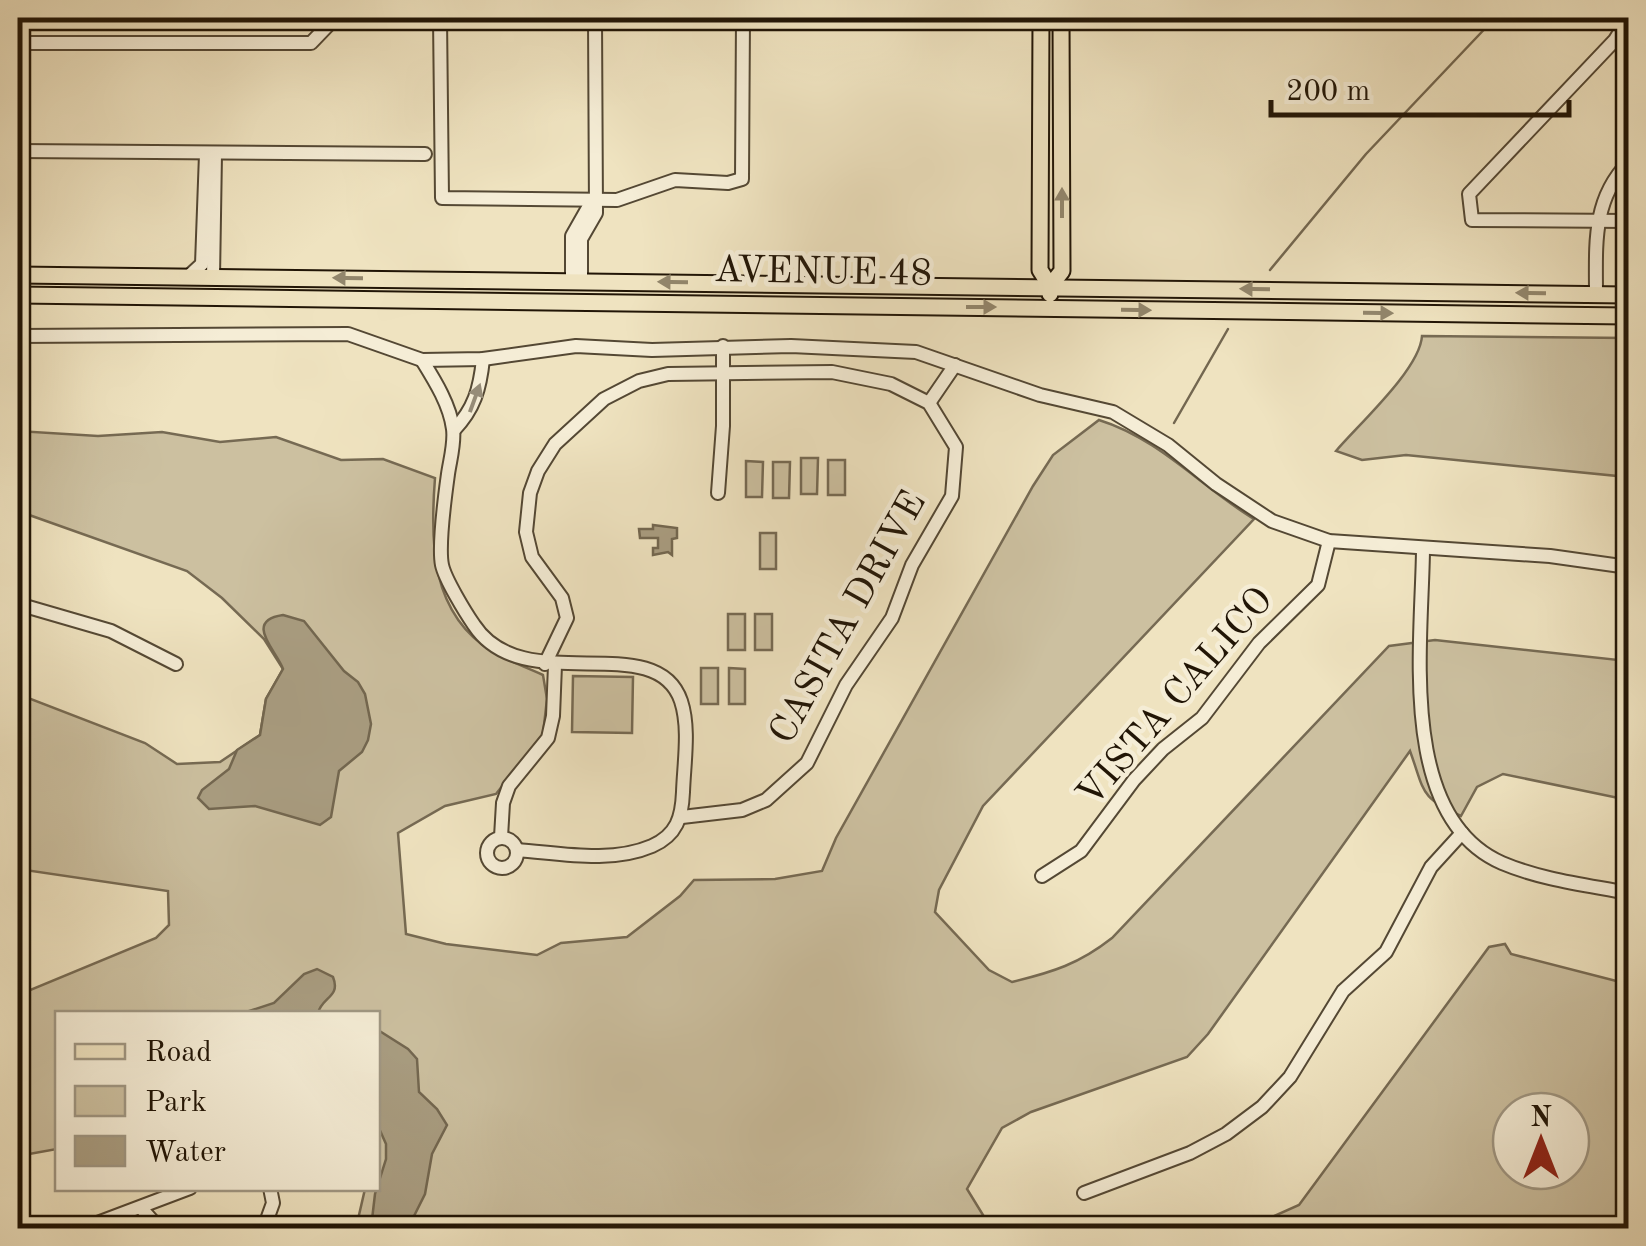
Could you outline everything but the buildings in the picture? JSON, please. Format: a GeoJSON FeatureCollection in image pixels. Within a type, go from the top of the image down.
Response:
{"type":"FeatureCollection","features":[{"type":"Feature","properties":{"kind":"main road"},"geometry":{"type":"LineString","coordinates":[[1040,18],[1040,270],[1050,286],[1051,308]]}},
{"type":"Feature","properties":{"kind":"main road"},"geometry":{"type":"LineString","coordinates":[[1050,286],[1062,270],[1061,18]]}},
{"type":"Feature","properties":{"kind":"main road"},"geometry":{"type":"LineString","coordinates":[[1041,58],[1051,108],[1061,116]]}},
{"type":"Feature","properties":{"kind":"main road","name":"AVENUE 48"},"geometry":{"type":"LineString","coordinates":[[18,274],[1628,295]]}},
{"type":"Feature","properties":{"kind":"main road"},"geometry":{"type":"LineString","coordinates":[[86,296],[118,288],[196,288],[212,277]]}},
{"type":"Feature","properties":{"kind":"main road"},"geometry":{"type":"LineString","coordinates":[[446,301],[482,292],[558,293],[576,282],[596,296],[620,303]]}},
{"type":"Feature","properties":{"kind":"main road"},"geometry":{"type":"LineString","coordinates":[[1596,294],[1596,315]]}},
{"type":"Feature","properties":{"kind":"main road","name":"AVENUE 48"},"geometry":{"type":"LineString","coordinates":[[18,296],[1628,316]]}},
{"type":"Feature","properties":{"kind":"street"},"geometry":{"type":"LineString","coordinates":[[18,39],[28,43],[311,43],[335,18]]}},
{"type":"Feature","properties":{"kind":"street"},"geometry":{"type":"LineString","coordinates":[[440,18],[442,198],[617,200],[675,180],[728,183],[742,179],[744,18]]}},
{"type":"Feature","properties":{"kind":"street"},"geometry":{"type":"LineString","coordinates":[[576,282],[572,236],[594,199],[595,18]]}},
{"type":"Feature","properties":{"kind":"street"},"geometry":{"type":"LineString","coordinates":[[1628,19],[1615,40],[1469,194],[1472,220],[1628,221]]}},
{"type":"Feature","properties":{"kind":"street"},"geometry":{"type":"LineString","coordinates":[[18,151],[425,154]]}},
{"type":"Feature","properties":{"kind":"street"},"geometry":{"type":"LineString","coordinates":[[189,276],[202,264],[210,154]]}},
{"type":"Feature","properties":{"kind":"street"},"geometry":{"type":"LineString","coordinates":[[210,154],[212,277]]}},
{"type":"Feature","properties":{"kind":"street"},"geometry":{"type":"LineString","coordinates":[[1596,294],[1597,220],[1615,176],[1628,163]]}},
{"type":"Feature","properties":{"kind":"street"},"geometry":{"type":"LineString","coordinates":[[18,336],[348,334],[422,360],[483,359],[553,346],[916,352],[1040,395],[1113,412],[1168,445],[1216,484],[1272,521],[1328,541],[1550,556],[1628,567]]}},
{"type":"Feature","properties":{"kind":"street"},"geometry":{"type":"LineString","coordinates":[[718,492],[723,346]]}},
{"type":"Feature","properties":{"kind":"street"},"geometry":{"type":"LineString","coordinates":[[454,430],[471,412],[483,359]]}},
{"type":"Feature","properties":{"kind":"street"},"geometry":{"type":"LineString","coordinates":[[422,360],[441,392],[454,430],[442,566],[476,629],[503,652],[550,664],[643,666],[658,672],[673,686],[682,708],[682,817],[670,834],[637,851],[606,855],[517,850]]}},
{"type":"Feature","properties":{"kind":"street"},"geometry":{"type":"LineString","coordinates":[[501,838],[503,803],[509,786],[548,738],[553,716],[550,664],[567,618],[562,598],[532,557],[526,532],[530,493],[546,458],[572,425],[617,391],[668,374],[832,372],[891,384],[929,403],[955,364]]}},
{"type":"Feature","properties":{"kind":"street","name":"CASITA DRIVE"},"geometry":{"type":"LineString","coordinates":[[682,817],[742,810],[766,800],[807,763],[846,685],[892,618],[912,565],[952,496],[956,447],[929,403]]}},
{"type":"Feature","properties":{"kind":"street","name":"VISTA CALICO"},"geometry":{"type":"LineString","coordinates":[[1042,876],[1081,851],[1134,780],[1163,749],[1202,718],[1259,644],[1318,585],[1328,541]]}},
{"type":"Feature","properties":{"kind":"street"},"geometry":{"type":"LineString","coordinates":[[1422,550],[1422,742],[1436,792],[1462,834],[1498,862],[1536,875],[1628,893]]}},
{"type":"Feature","properties":{"kind":"street"},"geometry":{"type":"LineString","coordinates":[[18,604],[112,631],[176,664]]}},
{"type":"Feature","properties":{"kind":"street"},"geometry":{"type":"LineString","coordinates":[[1084,1193],[1190,1154],[1262,1107],[1290,1077],[1343,991],[1386,952],[1431,866],[1462,834]]}},
{"type":"Feature","properties":{"kind":"street"},"geometry":{"type":"LineString","coordinates":[[494,840],[511,841],[517,850],[512,864],[505,867],[488,860],[487,849],[494,840]]}},
{"type":"Feature","properties":{"kind":"street"},"geometry":{"type":"LineString","coordinates":[[84,1228],[183,1191]]}},
{"type":"Feature","properties":{"kind":"street"},"geometry":{"type":"LineString","coordinates":[[264,1228],[273,1202],[271,1191]]}},
{"type":"Feature","properties":{"kind":"street"},"geometry":{"type":"LineString","coordinates":[[141,1208],[159,1228]]}},
{"type":"Feature","properties":{"kind":"green space"},"geometry":{"type":"Polygon","coordinates":[[[1422,336],[1628,338],[1628,477],[1406,455],[1362,460],[1336,451],[1400,380],[1419,349],[1422,336]]]}},
{"type":"Feature","properties":{"kind":"green space"},"geometry":{"type":"Polygon","coordinates":[[[1099,420],[1161,451],[1254,519],[983,806],[939,890],[935,912],[989,970],[1012,982],[1077,961],[1112,938],[1389,646],[1435,640],[1628,661],[1628,800],[1503,774],[1477,787],[1461,816],[1437,804],[1425,792],[1410,751],[1208,1034],[1187,1057],[1031,1112],[1002,1128],[967,1189],[991,1228],[356,1228],[365,1191],[380,1191],[380,1011],[55,1011],[55,1149],[18,1156],[18,995],[156,938],[169,925],[168,891],[18,869],[18,694],[145,743],[177,764],[220,762],[260,735],[266,699],[283,669],[264,639],[187,571],[18,511],[18,431],[98,436],[162,432],[220,442],[276,437],[341,460],[383,459],[435,478],[435,551],[446,597],[472,636],[499,655],[543,675],[547,699],[543,734],[496,794],[445,806],[398,833],[406,934],[446,944],[537,955],[561,943],[627,937],[680,896],[694,880],[775,879],[822,871],[836,838],[1053,455],[1099,420]]]}},
{"type":"Feature","properties":{"kind":"green space"},"geometry":{"type":"Polygon","coordinates":[[[801,458],[818,458],[817,494],[801,494],[801,458]]]}},
{"type":"Feature","properties":{"kind":"green space"},"geometry":{"type":"Polygon","coordinates":[[[828,460],[845,460],[845,495],[828,495],[828,460]]]}},
{"type":"Feature","properties":{"kind":"green space"},"geometry":{"type":"Polygon","coordinates":[[[746,461],[763,462],[762,497],[746,497],[746,461]]]}},
{"type":"Feature","properties":{"kind":"green space"},"geometry":{"type":"Polygon","coordinates":[[[773,462],[790,462],[789,498],[773,498],[773,462]]]}},
{"type":"Feature","properties":{"kind":"green space"},"geometry":{"type":"Polygon","coordinates":[[[760,533],[776,533],[776,569],[760,569],[760,533]]]}},
{"type":"Feature","properties":{"kind":"green space"},"geometry":{"type":"Polygon","coordinates":[[[728,614],[745,614],[745,650],[728,650],[728,614]]]}},
{"type":"Feature","properties":{"kind":"green space"},"geometry":{"type":"Polygon","coordinates":[[[755,614],[772,614],[772,650],[755,650],[755,614]]]}},
{"type":"Feature","properties":{"kind":"green space"},"geometry":{"type":"Polygon","coordinates":[[[701,668],[718,668],[718,704],[701,704],[701,668]]]}},
{"type":"Feature","properties":{"kind":"green space"},"geometry":{"type":"Polygon","coordinates":[[[729,668],[745,669],[745,704],[729,704],[729,668]]]}},
{"type":"Feature","properties":{"kind":"green space"},"geometry":{"type":"Polygon","coordinates":[[[573,676],[633,677],[632,733],[572,732],[573,676]]]}},
{"type":"Feature","properties":{"kind":"green space"},"geometry":{"type":"Polygon","coordinates":[[[1505,944],[1511,954],[1628,984],[1628,1228],[1247,1228],[1299,1205],[1489,947],[1505,944]]]}},
{"type":"Feature","properties":{"kind":"water"},"geometry":{"type":"Polygon","coordinates":[[[653,525],[677,528],[672,555],[653,555],[658,538],[640,538],[639,529],[653,529],[653,525]]]}},
{"type":"Feature","properties":{"kind":"water"},"geometry":{"type":"Polygon","coordinates":[[[283,615],[304,621],[344,671],[358,682],[365,694],[371,724],[362,752],[339,771],[331,817],[320,825],[255,806],[209,809],[198,798],[202,790],[229,769],[237,750],[260,735],[266,699],[283,669],[265,637],[265,623],[283,615]]]}},
{"type":"Feature","properties":{"kind":"water"},"geometry":{"type":"Polygon","coordinates":[[[317,969],[333,977],[335,989],[319,1011],[249,1011],[274,1003],[304,974],[317,969]]]}},
{"type":"Feature","properties":{"kind":"water"},"geometry":{"type":"Polygon","coordinates":[[[380,1031],[417,1059],[419,1092],[447,1125],[432,1154],[425,1194],[408,1228],[371,1228],[386,1144],[380,1130],[380,1031]]]}},
{"type":"Feature","properties":{"kind":"waterway"},"geometry":{"type":"LineString","coordinates":[[1270,270],[1366,154],[1495,18]]}},
{"type":"Feature","properties":{"kind":"waterway"},"geometry":{"type":"LineString","coordinates":[[1174,423],[1228,329]]}}]}
